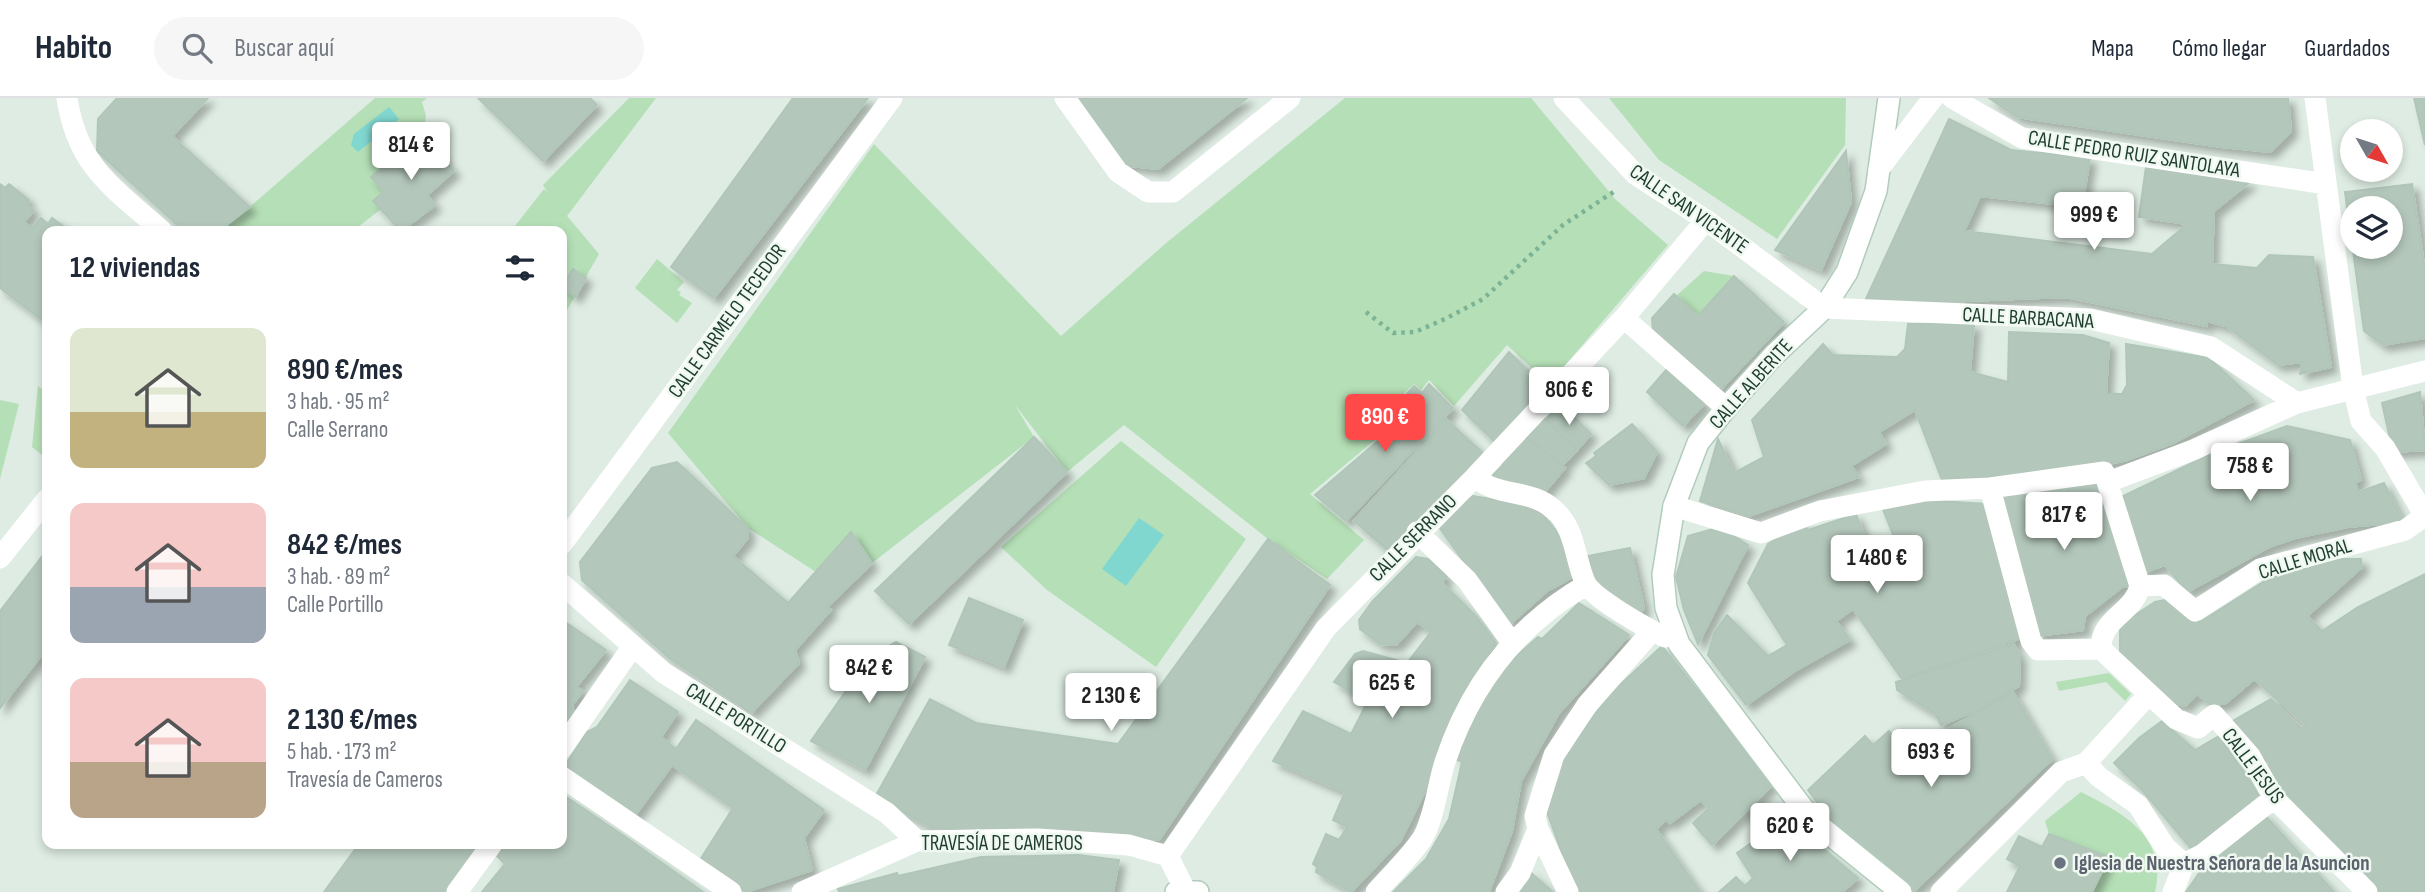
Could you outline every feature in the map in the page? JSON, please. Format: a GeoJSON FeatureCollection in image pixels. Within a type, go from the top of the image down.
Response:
{"type":"FeatureCollection","features":[{"type":"Feature","properties":{"kind":"street"},"geometry":{"type":"LineString","coordinates":[[67,98],[72,125],[87,161],[157,226]]}},
{"type":"Feature","properties":{"kind":"street","name":"CALLE CARMELO TECEDOR"},"geometry":{"type":"LineString","coordinates":[[567,537],[892,98]]}},
{"type":"Feature","properties":{"kind":"street"},"geometry":{"type":"LineString","coordinates":[[1065,98],[1118,172],[1148,192],[1173,192],[1290,98]]}},
{"type":"Feature","properties":{"kind":"street","name":"CALLE SAN VICENTE"},"geometry":{"type":"LineString","coordinates":[[1564,98],[1636,175],[1706,220],[1824,308]]}},
{"type":"Feature","properties":{"kind":"street","name":"CALLE ALBERITE"},"geometry":{"type":"LineString","coordinates":[[1889,98],[1876,191],[1847,272],[1824,308],[1774,355],[1698,443],[1674,506],[1663,575],[1667,608],[1679,644],[1811,820],[1902,892]]}},
{"type":"Feature","properties":{"kind":"street"},"geometry":{"type":"LineString","coordinates":[[1879,169],[1933,98]]}},
{"type":"Feature","properties":{"kind":"street","name":"CALLE PEDRO RUIZ SANTOLAYA"},"geometry":{"type":"LineString","coordinates":[[1952,98],[2022,138],[2326,184]]}},
{"type":"Feature","properties":{"kind":"street"},"geometry":{"type":"LineString","coordinates":[[2315,98],[2353,388],[2361,421],[2385,448],[2425,516]]}},
{"type":"Feature","properties":{"kind":"street","name":"CALLE SERRANO"},"geometry":{"type":"LineString","coordinates":[[1168,856],[1326,628],[1475,477],[1624,318],[1706,220]]}},
{"type":"Feature","properties":{"kind":"street","name":"CALLE BARBACANA"},"geometry":{"type":"LineString","coordinates":[[1824,308],[2090,319],[2211,346],[2297,403]]}},
{"type":"Feature","properties":{"kind":"street"},"geometry":{"type":"LineString","coordinates":[[1624,318],[1726,408]]}},
{"type":"Feature","properties":{"kind":"street"},"geometry":{"type":"LineString","coordinates":[[2108,482],[2193,450],[2297,403],[2425,371]]}},
{"type":"Feature","properties":{"kind":"street"},"geometry":{"type":"LineString","coordinates":[[1674,506],[1761,533],[1820,511],[1925,491],[1990,488],[2104,472],[2140,586],[2138,596],[2106,625],[2101,638],[2101,649],[2038,650],[2031,641],[1990,488]]}},
{"type":"Feature","properties":{"kind":"street"},"geometry":{"type":"LineString","coordinates":[[1475,477],[1486,488],[1535,497],[1555,509],[1571,532],[1586,585],[1620,612],[1679,644]]}},
{"type":"Feature","properties":{"kind":"street"},"geometry":{"type":"LineString","coordinates":[[0,558],[42,505]]}},
{"type":"Feature","properties":{"kind":"street","name":"CALLE MORAL"},"geometry":{"type":"LineString","coordinates":[[2140,586],[2164,585],[2195,611],[2260,569],[2405,530],[2425,516]]}},
{"type":"Feature","properties":{"kind":"street"},"geometry":{"type":"LineString","coordinates":[[1418,532],[1467,580],[1512,643]]}},
{"type":"Feature","properties":{"kind":"street"},"geometry":{"type":"LineString","coordinates":[[1376,892],[1423,837],[1446,760],[1469,704],[1512,643],[1551,606],[1586,585]]}},
{"type":"Feature","properties":{"kind":"street","name":"CALLE PORTILLO"},"geometry":{"type":"LineString","coordinates":[[567,588],[664,673],[887,813],[917,841]]}},
{"type":"Feature","properties":{"kind":"street"},"geometry":{"type":"LineString","coordinates":[[1568,892],[1538,829],[1535,816],[1555,755],[1587,705],[1652,631]]}},
{"type":"Feature","properties":{"kind":"street"},"geometry":{"type":"LineString","coordinates":[[567,741],[633,646]]}},
{"type":"Feature","properties":{"kind":"street","name":"CALLE JESUS"},"geometry":{"type":"LineString","coordinates":[[2101,649],[2176,719],[2197,728],[2214,715],[2250,756],[2274,798],[2367,892]]}},
{"type":"Feature","properties":{"kind":"street"},"geometry":{"type":"LineString","coordinates":[[1941,892],[2061,772],[2086,763],[2149,694]]}},
{"type":"Feature","properties":{"kind":"street"},"geometry":{"type":"LineString","coordinates":[[2086,763],[2099,777],[2138,805],[2165,848],[2184,864]]}},
{"type":"Feature","properties":{"kind":"street"},"geometry":{"type":"LineString","coordinates":[[567,780],[731,892]]}},
{"type":"Feature","properties":{"kind":"street"},"geometry":{"type":"LineString","coordinates":[[2173,892],[2184,864],[2203,854],[2274,798]]}},
{"type":"Feature","properties":{"kind":"street"},"geometry":{"type":"LineString","coordinates":[[1506,892],[1520,873],[1538,829]]}},
{"type":"Feature","properties":{"kind":"street","name":"TRAVESÍA DE CAMEROS"},"geometry":{"type":"LineString","coordinates":[[802,892],[917,841],[1038,839],[1129,845],[1168,856]]}},
{"type":"Feature","properties":{"kind":"street"},"geometry":{"type":"LineString","coordinates":[[457,892],[488,849]]}},
{"type":"Feature","properties":{"kind":"street"},"geometry":{"type":"LineString","coordinates":[[1168,856],[1186,891]]}},
{"type":"Feature","properties":{"kind":"path"},"geometry":{"type":"LineString","coordinates":[[1366,312],[1393,333],[1415,332],[1445,319],[1483,299],[1563,225],[1636,175]]}},
{"type":"Feature","properties":{"kind":"green space"},"geometry":{"type":"Polygon","coordinates":[[[375,98],[427,98],[422,102],[426,116],[423,134],[371,177],[384,191],[373,201],[381,209],[359,226],[228,226],[375,98]]]}},
{"type":"Feature","properties":{"kind":"green space"},"geometry":{"type":"Polygon","coordinates":[[[629,98],[656,98],[567,216],[599,254],[567,310],[567,226],[515,226],[544,189],[548,193],[543,185],[629,98]]]}},
{"type":"Feature","properties":{"kind":"green space"},"geometry":{"type":"Polygon","coordinates":[[[1345,98],[1531,98],[1616,200],[1668,245],[1549,384],[1507,345],[1454,406],[1429,380],[1421,390],[1414,384],[1399,398],[1412,409],[1310,494],[1364,540],[1327,579],[1268,539],[1124,425],[1067,472],[1015,405],[1034,437],[872,563],[850,532],[816,572],[748,528],[668,433],[874,144],[1061,336],[1165,244],[1345,98]]]}},
{"type":"Feature","properties":{"kind":"green space"},"geometry":{"type":"Polygon","coordinates":[[[1609,98],[1846,98],[1845,145],[1777,239],[1659,160],[1609,98]]]}},
{"type":"Feature","properties":{"kind":"green space"},"geometry":{"type":"Polygon","coordinates":[[[657,259],[684,282],[677,290],[681,292],[679,295],[692,303],[677,323],[635,288],[657,259]]]}},
{"type":"Feature","properties":{"kind":"green space"},"geometry":{"type":"Polygon","coordinates":[[[1704,271],[1734,276],[1698,316],[1676,296],[1704,271]]]}},
{"type":"Feature","properties":{"kind":"green space"},"geometry":{"type":"Polygon","coordinates":[[[38,386],[42,389],[42,455],[32,447],[38,386]]]}},
{"type":"Feature","properties":{"kind":"green space"},"geometry":{"type":"Polygon","coordinates":[[[0,400],[19,404],[0,479],[0,400]]]}},
{"type":"Feature","properties":{"kind":"green space"},"geometry":{"type":"Polygon","coordinates":[[[1121,441],[1246,539],[1156,667],[1047,590],[1001,547],[1121,441]]]}},
{"type":"Feature","properties":{"kind":"green space"},"geometry":{"type":"Polygon","coordinates":[[[2109,673],[2131,694],[2125,701],[2106,682],[2059,691],[2056,682],[2109,673]]]}},
{"type":"Feature","properties":{"kind":"green space"},"geometry":{"type":"Polygon","coordinates":[[[2081,792],[2126,818],[2148,841],[2155,855],[2155,892],[2092,892],[2109,857],[2049,834],[2045,821],[2081,792]]]}},
{"type":"Feature","properties":{"kind":"water"},"geometry":{"type":"Polygon","coordinates":[[[389,107],[399,119],[358,152],[351,145],[354,134],[389,107]]]}},
{"type":"Feature","properties":{"kind":"water"},"geometry":{"type":"Polygon","coordinates":[[[1139,518],[1164,535],[1126,586],[1102,569],[1139,518]]]}},
{"type":"Feature","properties":{"kind":"building"},"geometry":{"type":"Polygon","coordinates":[[[117,98],[208,98],[172,136],[250,207],[225,226],[179,226],[97,151],[98,119],[117,98]]]}},
{"type":"Feature","properties":{"kind":"building"},"geometry":{"type":"Polygon","coordinates":[[[478,98],[590,98],[597,105],[543,161],[478,98]]]}},
{"type":"Feature","properties":{"kind":"building"},"geometry":{"type":"Polygon","coordinates":[[[793,98],[868,98],[714,298],[671,267],[793,98]]]}},
{"type":"Feature","properties":{"kind":"building"},"geometry":{"type":"Polygon","coordinates":[[[1075,98],[1247,98],[1158,169],[1122,165],[1075,98]]]}},
{"type":"Feature","properties":{"kind":"building"},"geometry":{"type":"Polygon","coordinates":[[[1989,98],[2288,98],[2291,131],[2270,152],[2222,147],[2017,117],[1989,98]]]}},
{"type":"Feature","properties":{"kind":"building"},"geometry":{"type":"Polygon","coordinates":[[[2414,98],[2425,98],[2425,145],[2414,98]]]}},
{"type":"Feature","properties":{"kind":"building"},"geometry":{"type":"Polygon","coordinates":[[[1949,119],[2011,150],[2090,158],[2082,207],[1980,196],[1964,231],[2152,254],[2187,224],[2139,217],[2146,167],[2250,182],[2214,211],[2212,264],[2257,268],[2269,255],[2313,257],[2331,367],[2300,374],[2302,362],[2278,365],[2226,326],[2207,321],[2207,326],[2066,297],[1916,303],[1865,301],[1949,119]]]}},
{"type":"Feature","properties":{"kind":"building"},"geometry":{"type":"Polygon","coordinates":[[[423,134],[454,171],[427,195],[435,205],[408,226],[396,226],[373,201],[384,191],[371,177],[423,134]]]}},
{"type":"Feature","properties":{"kind":"building"},"geometry":{"type":"Polygon","coordinates":[[[1846,151],[1851,202],[1821,270],[1775,250],[1846,151]]]}},
{"type":"Feature","properties":{"kind":"building"},"geometry":{"type":"Polygon","coordinates":[[[0,184],[5,188],[9,184],[29,200],[26,205],[34,210],[24,222],[32,228],[41,218],[48,224],[52,218],[63,226],[42,226],[42,320],[0,288],[0,184]]]}},
{"type":"Feature","properties":{"kind":"building"},"geometry":{"type":"Polygon","coordinates":[[[2412,184],[2425,271],[2425,338],[2383,345],[2364,331],[2355,259],[2403,259],[2403,196],[2346,196],[2345,192],[2412,184]]]}},
{"type":"Feature","properties":{"kind":"building"},"geometry":{"type":"Polygon","coordinates":[[[573,269],[586,278],[575,297],[567,291],[567,279],[573,269]]]}},
{"type":"Feature","properties":{"kind":"building"},"geometry":{"type":"Polygon","coordinates":[[[1734,276],[1784,322],[1719,391],[1653,332],[1652,318],[1674,294],[1698,316],[1734,276]]]}},
{"type":"Feature","properties":{"kind":"building"},"geometry":{"type":"Polygon","coordinates":[[[1908,324],[1974,324],[1970,372],[2008,382],[2009,332],[2083,335],[2109,343],[2106,394],[2122,394],[2127,385],[2126,344],[2209,358],[2254,400],[2173,443],[2127,460],[2082,470],[1942,480],[1915,410],[1879,432],[1886,444],[1851,466],[1859,477],[1749,516],[1700,501],[1718,439],[1734,473],[1764,457],[1752,420],[1823,344],[1833,355],[1897,357],[1905,349],[1908,324]]]}},
{"type":"Feature","properties":{"kind":"building"},"geometry":{"type":"Polygon","coordinates":[[[1509,352],[1548,390],[1497,444],[1462,410],[1509,352]]]}},
{"type":"Feature","properties":{"kind":"building"},"geometry":{"type":"Polygon","coordinates":[[[1667,369],[1705,403],[1683,426],[1647,392],[1667,369]]]}},
{"type":"Feature","properties":{"kind":"building"},"geometry":{"type":"Polygon","coordinates":[[[1429,384],[1453,408],[1346,521],[1315,495],[1415,409],[1402,399],[1414,386],[1422,393],[1429,384]]]}},
{"type":"Feature","properties":{"kind":"building"},"geometry":{"type":"Polygon","coordinates":[[[2420,392],[2425,450],[2393,452],[2382,403],[2420,392]]]}},
{"type":"Feature","properties":{"kind":"building"},"geometry":{"type":"Polygon","coordinates":[[[1561,404],[1591,434],[1577,450],[1546,419],[1561,404]]]}},
{"type":"Feature","properties":{"kind":"building"},"geometry":{"type":"Polygon","coordinates":[[[1543,417],[1577,450],[1562,466],[1526,436],[1543,417]]]}},
{"type":"Feature","properties":{"kind":"building"},"geometry":{"type":"Polygon","coordinates":[[[1446,419],[1485,455],[1392,554],[1354,521],[1446,419]]]}},
{"type":"Feature","properties":{"kind":"building"},"geometry":{"type":"Polygon","coordinates":[[[1632,424],[1657,452],[1644,478],[1609,485],[1586,463],[1596,456],[1594,453],[1632,424]]]}},
{"type":"Feature","properties":{"kind":"building"},"geometry":{"type":"Polygon","coordinates":[[[2287,426],[2350,440],[2361,480],[2355,482],[2358,492],[2384,483],[2403,522],[2348,527],[2295,538],[2269,547],[2187,592],[2165,565],[2142,573],[2133,548],[2123,496],[2213,453],[2287,426]]]}},
{"type":"Feature","properties":{"kind":"building"},"geometry":{"type":"Polygon","coordinates":[[[1524,435],[1565,468],[1543,494],[1534,487],[1496,482],[1493,475],[1503,465],[1500,461],[1524,435]]]}},
{"type":"Feature","properties":{"kind":"building"},"geometry":{"type":"Polygon","coordinates":[[[1034,437],[1067,472],[909,624],[875,591],[1034,437]]]}},
{"type":"Feature","properties":{"kind":"building"},"geometry":{"type":"Polygon","coordinates":[[[677,462],[748,528],[748,538],[733,556],[788,603],[851,532],[872,563],[827,607],[831,610],[795,650],[799,663],[751,713],[668,657],[582,580],[580,562],[652,468],[677,462]]]}},
{"type":"Feature","properties":{"kind":"building"},"geometry":{"type":"Polygon","coordinates":[[[2096,477],[2126,569],[2128,587],[2122,587],[2085,616],[2083,630],[2037,636],[1999,492],[2096,477]]]}},
{"type":"Feature","properties":{"kind":"building"},"geometry":{"type":"Polygon","coordinates":[[[1473,496],[1537,507],[1563,541],[1576,575],[1547,591],[1509,625],[1437,524],[1473,496]]]}},
{"type":"Feature","properties":{"kind":"building"},"geometry":{"type":"Polygon","coordinates":[[[1922,500],[1987,504],[2024,637],[1902,679],[1853,609],[1836,621],[1850,640],[1795,671],[1746,705],[1708,655],[1714,633],[1727,615],[1768,656],[1787,645],[1748,583],[1768,544],[1802,522],[1808,530],[1856,514],[1881,579],[1905,565],[1882,507],[1922,500]]]}},
{"type":"Feature","properties":{"kind":"building"},"geometry":{"type":"Polygon","coordinates":[[[1720,527],[1748,545],[1698,644],[1684,610],[1676,577],[1688,536],[1720,527]]]}},
{"type":"Feature","properties":{"kind":"building"},"geometry":{"type":"Polygon","coordinates":[[[1268,539],[1330,585],[1159,840],[933,828],[875,797],[930,699],[976,723],[1118,744],[1268,539]]]}},
{"type":"Feature","properties":{"kind":"building"},"geometry":{"type":"Polygon","coordinates":[[[1630,548],[1644,608],[1637,618],[1600,592],[1583,557],[1630,548]]]}},
{"type":"Feature","properties":{"kind":"building"},"geometry":{"type":"Polygon","coordinates":[[[42,556],[42,654],[0,708],[0,611],[42,556]]]}},
{"type":"Feature","properties":{"kind":"building"},"geometry":{"type":"Polygon","coordinates":[[[1416,557],[1428,559],[1447,577],[1441,582],[1475,615],[1496,643],[1480,665],[1484,671],[1401,840],[1351,892],[1316,872],[1317,867],[1313,864],[1326,834],[1339,840],[1347,827],[1333,820],[1345,792],[1273,761],[1303,711],[1351,734],[1368,701],[1334,682],[1355,654],[1363,651],[1407,663],[1431,632],[1417,622],[1396,645],[1380,644],[1360,629],[1359,620],[1372,602],[1416,557]]]}},
{"type":"Feature","properties":{"kind":"building"},"geometry":{"type":"Polygon","coordinates":[[[2334,559],[2361,559],[2362,567],[2307,616],[2322,631],[2358,607],[2425,574],[2425,892],[2374,892],[2263,770],[2270,764],[2265,757],[2250,756],[2229,723],[2271,699],[2302,729],[2305,724],[2254,679],[2226,703],[2212,706],[2197,694],[2185,706],[2168,702],[2120,655],[2120,625],[2155,602],[2170,599],[2200,622],[2279,572],[2334,559]]]}},
{"type":"Feature","properties":{"kind":"building"},"geometry":{"type":"Polygon","coordinates":[[[969,598],[1023,620],[1004,667],[949,645],[969,598]]]}},
{"type":"Feature","properties":{"kind":"building"},"geometry":{"type":"Polygon","coordinates":[[[1579,603],[1629,635],[1559,713],[1521,781],[1512,831],[1489,892],[1393,892],[1426,859],[1449,819],[1462,762],[1457,760],[1474,708],[1499,671],[1538,637],[1542,639],[1579,603]]]}},
{"type":"Feature","properties":{"kind":"building"},"geometry":{"type":"Polygon","coordinates":[[[567,623],[606,650],[576,687],[583,691],[572,705],[575,716],[567,726],[567,623]]]}},
{"type":"Feature","properties":{"kind":"building"},"geometry":{"type":"Polygon","coordinates":[[[896,642],[925,657],[865,770],[811,741],[869,658],[896,642]]]}},
{"type":"Feature","properties":{"kind":"building"},"geometry":{"type":"Polygon","coordinates":[[[2014,644],[2020,658],[2019,686],[1980,709],[1941,725],[1935,714],[1897,690],[1896,682],[2014,644]]]}},
{"type":"Feature","properties":{"kind":"building"},"geometry":{"type":"Polygon","coordinates":[[[1662,646],[1772,785],[1712,845],[1693,823],[1709,808],[1701,800],[1670,823],[1666,820],[1656,829],[1700,892],[1576,892],[1547,812],[1563,758],[1609,695],[1662,646]]]}},
{"type":"Feature","properties":{"kind":"building"},"geometry":{"type":"Polygon","coordinates":[[[630,680],[678,712],[661,737],[676,749],[696,720],[824,810],[804,838],[812,870],[746,892],[700,860],[733,808],[672,765],[634,817],[567,773],[567,762],[587,732],[597,727],[630,680]]]}},
{"type":"Feature","properties":{"kind":"building"},"geometry":{"type":"Polygon","coordinates":[[[2013,692],[2052,759],[1913,892],[1838,830],[1808,790],[1865,736],[1873,745],[1889,731],[1897,743],[1909,734],[1926,757],[1950,736],[1947,730],[2013,692]]]}},
{"type":"Feature","properties":{"kind":"building"},"geometry":{"type":"Polygon","coordinates":[[[2162,721],[2195,750],[2219,736],[2262,800],[2194,852],[2142,790],[2114,763],[2139,738],[2162,721]]]}},
{"type":"Feature","properties":{"kind":"building"},"geometry":{"type":"Polygon","coordinates":[[[567,797],[703,892],[482,892],[505,864],[497,856],[502,849],[567,849],[567,797]]]}},
{"type":"Feature","properties":{"kind":"building"},"geometry":{"type":"Polygon","coordinates":[[[1784,811],[1801,830],[1858,878],[1842,892],[1719,892],[1736,877],[1745,886],[1753,878],[1737,853],[1761,836],[1784,811]]]}},
{"type":"Feature","properties":{"kind":"building"},"geometry":{"type":"Polygon","coordinates":[[[2263,813],[2334,892],[2186,892],[2206,863],[2263,813]]]}},
{"type":"Feature","properties":{"kind":"building","name":"Iglesia de Nuestra Señora de la Asuncion"},"geometry":{"type":"Polygon","coordinates":[[[2049,834],[2109,857],[2092,892],[2007,892],[2020,866],[2007,859],[2019,836],[2042,847],[2049,834]]]}},
{"type":"Feature","properties":{"kind":"building"},"geometry":{"type":"Polygon","coordinates":[[[355,849],[476,851],[446,892],[324,892],[355,849]]]}},
{"type":"Feature","properties":{"kind":"building"},"geometry":{"type":"Polygon","coordinates":[[[1078,855],[1119,860],[1113,892],[839,892],[838,889],[897,873],[898,876],[981,857],[1078,855]]]}},
{"type":"Feature","properties":{"kind":"building"},"geometry":{"type":"Polygon","coordinates":[[[1530,872],[1553,892],[1515,892],[1530,872]]]}},
{"type":"Feature","properties":{"kind":"place","name":"Iglesia de Nuestra Señora de la Asuncion"},"geometry":{"type":"Point","coordinates":[2060,863]}}]}
